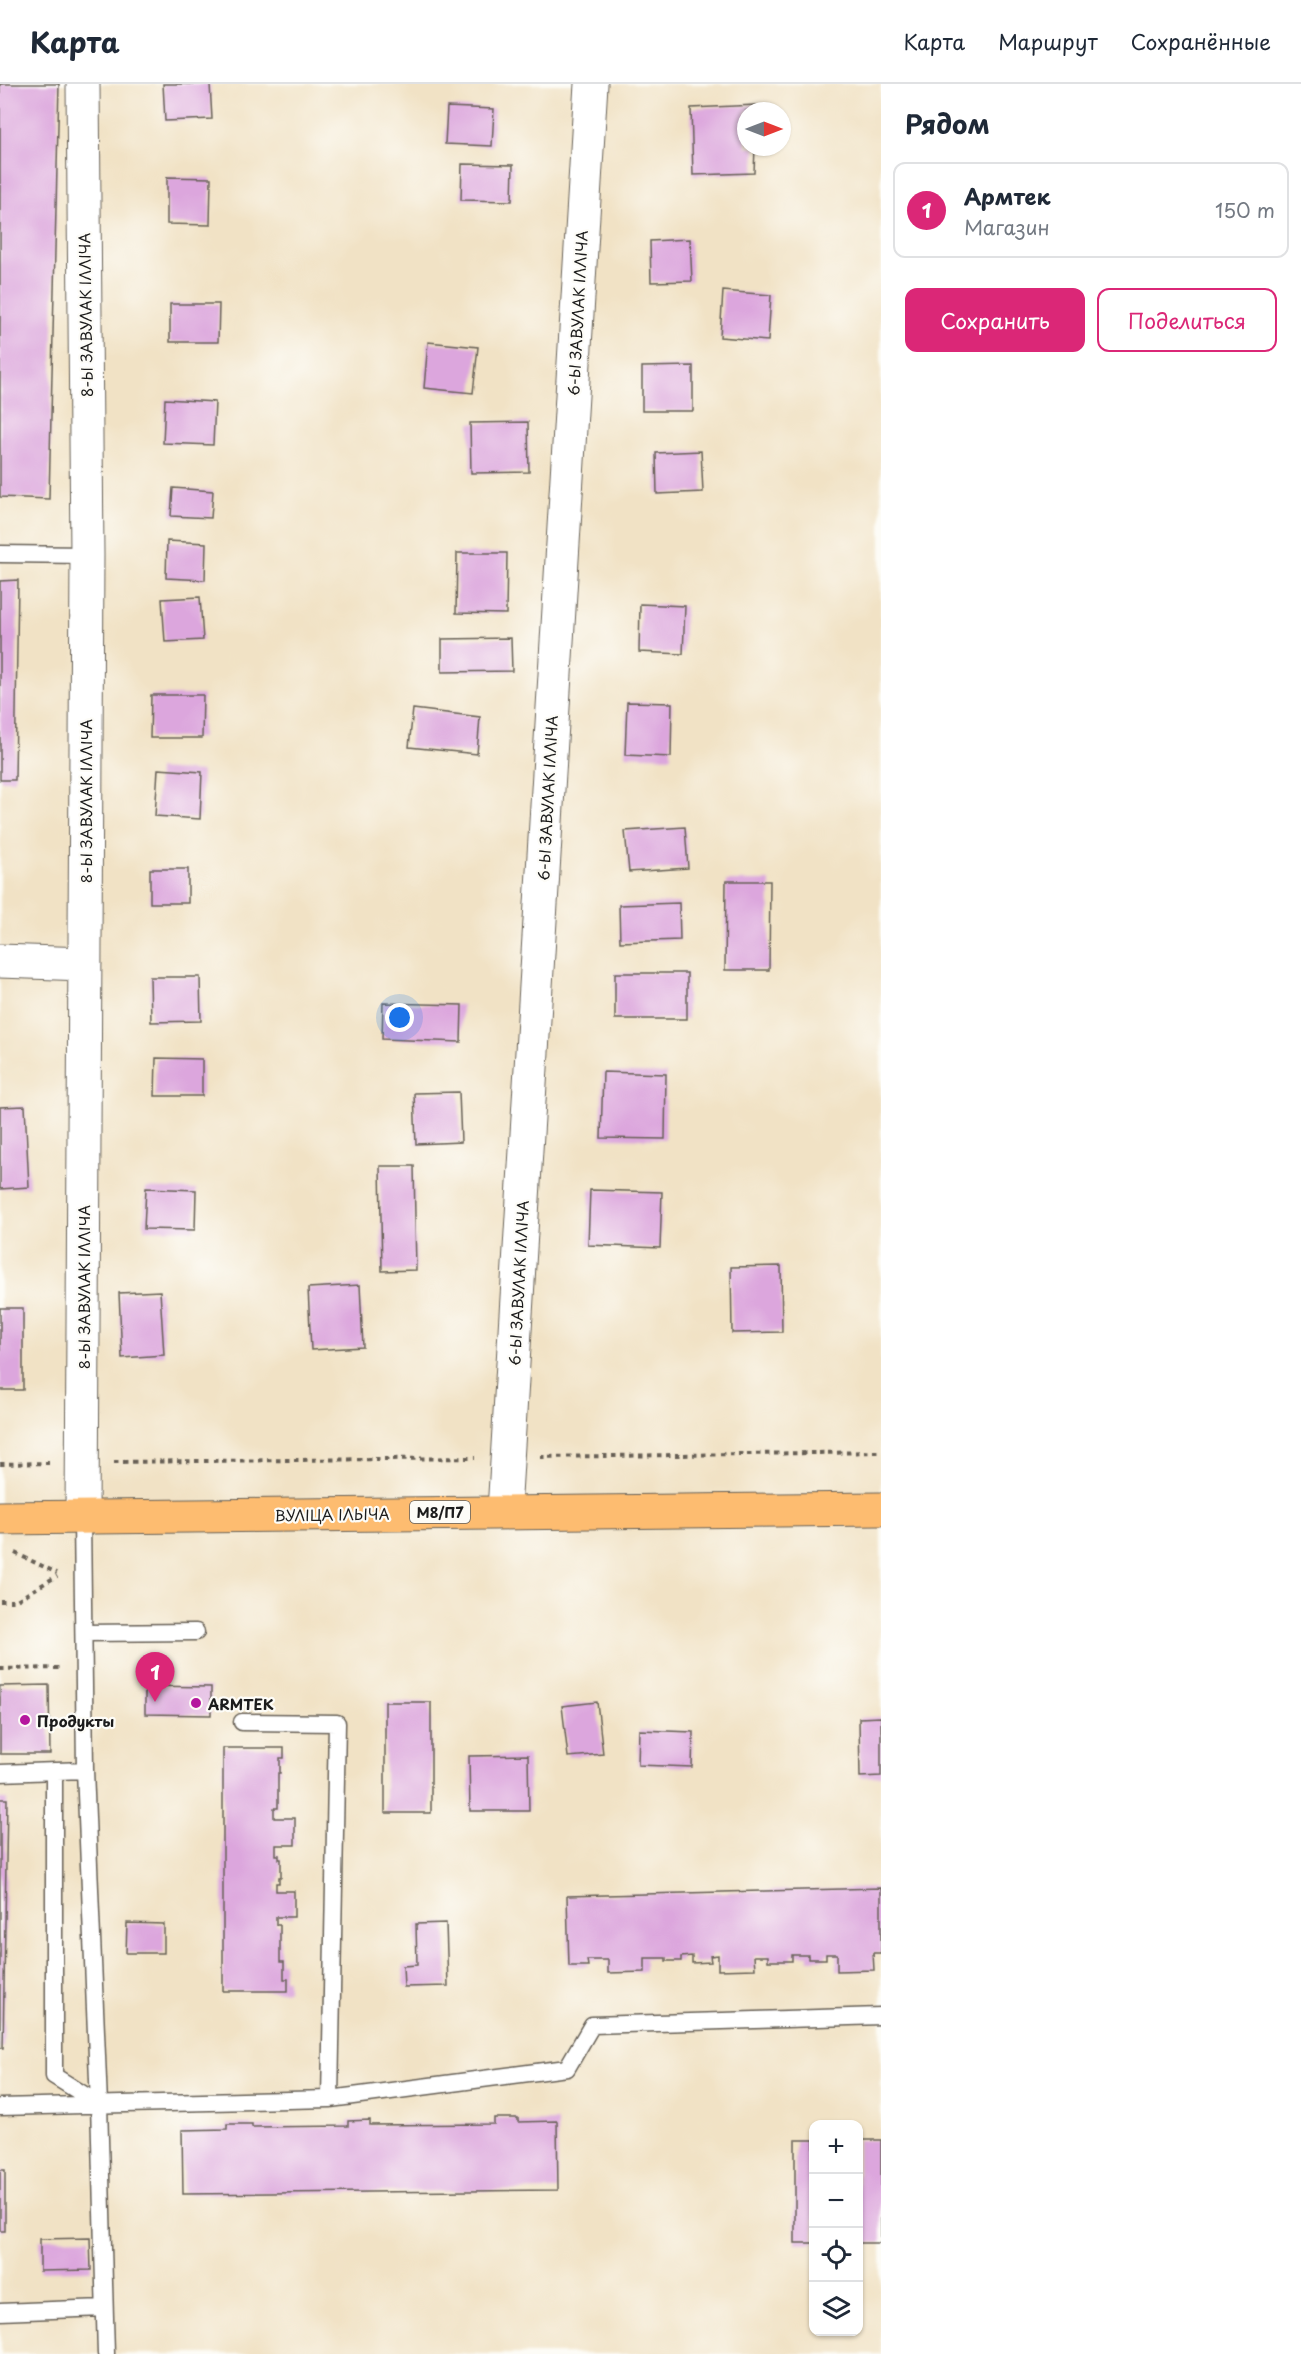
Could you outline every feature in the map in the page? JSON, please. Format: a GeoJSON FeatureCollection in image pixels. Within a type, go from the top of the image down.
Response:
{"type":"FeatureCollection","features":[{"type":"Feature","properties":{"kind":"main road","name":"ВУЛІЦА ІЛЬІЧА"},"geometry":{"type":"LineString","coordinates":[[0,1518],[504,1511],[881,1509]]}},
{"type":"Feature","properties":{"kind":"street","name":"8-Ы ЗАВУЛАК ІЛЛІЧА"},"geometry":{"type":"LineString","coordinates":[[82,84],[87,555],[82,1518]]}},
{"type":"Feature","properties":{"kind":"street","name":"6-Ы ЗАВУЛАК ІЛЛІЧА"},"geometry":{"type":"LineString","coordinates":[[504,1511],[591,84]]}},
{"type":"Feature","properties":{"kind":"street"},"geometry":{"type":"LineString","coordinates":[[0,961],[85,964]]}},
{"type":"Feature","properties":{"kind":"lane"},"geometry":{"type":"LineString","coordinates":[[0,554],[87,555]]}},
{"type":"Feature","properties":{"kind":"lane"},"geometry":{"type":"LineString","coordinates":[[82,1518],[85,1770],[99,2104],[106,2354]]}},
{"type":"Feature","properties":{"kind":"lane"},"geometry":{"type":"LineString","coordinates":[[85,1633],[196,1632]]}},
{"type":"Feature","properties":{"kind":"lane"},"geometry":{"type":"LineString","coordinates":[[242,1722],[337,1723],[330,2099]]}},
{"type":"Feature","properties":{"kind":"lane"},"geometry":{"type":"LineString","coordinates":[[0,1773],[85,1770]]}},
{"type":"Feature","properties":{"kind":"lane"},"geometry":{"type":"LineString","coordinates":[[54,1771],[54,2076],[99,2104]]}},
{"type":"Feature","properties":{"kind":"lane"},"geometry":{"type":"LineString","coordinates":[[0,2107],[330,2099],[567,2068],[592,2025],[881,2016]]}},
{"type":"Feature","properties":{"kind":"lane"},"geometry":{"type":"LineString","coordinates":[[0,2312],[104,2308]]}},
{"type":"Feature","properties":{"kind":"path"},"geometry":{"type":"LineString","coordinates":[[0,1464],[881,1452]]}},
{"type":"Feature","properties":{"kind":"path"},"geometry":{"type":"LineString","coordinates":[[0,1601],[15,1601],[60,1575],[14,1552],[7,1552]]}},
{"type":"Feature","properties":{"kind":"path"},"geometry":{"type":"LineString","coordinates":[[0,1669],[85,1668]]}},
{"type":"Feature","properties":{"kind":"building"},"geometry":{"type":"Polygon","coordinates":[[[0,84],[59,84],[49,499],[0,497],[0,84]]]}},
{"type":"Feature","properties":{"kind":"building"},"geometry":{"type":"Polygon","coordinates":[[[163,84],[210,84],[212,119],[165,121],[163,84]]]}},
{"type":"Feature","properties":{"kind":"building"},"geometry":{"type":"Polygon","coordinates":[[[737,106],[737,156],[755,156],[754,173],[693,175],[691,108],[737,106]]]}},
{"type":"Feature","properties":{"kind":"building"},"geometry":{"type":"Polygon","coordinates":[[[447,107],[494,109],[492,146],[445,144],[447,107]]]}},
{"type":"Feature","properties":{"kind":"building"},"geometry":{"type":"Polygon","coordinates":[[[462,164],[513,165],[512,201],[461,200],[462,164]]]}},
{"type":"Feature","properties":{"kind":"building"},"geometry":{"type":"Polygon","coordinates":[[[167,177],[211,178],[210,225],[167,224],[167,177]]]}},
{"type":"Feature","properties":{"kind":"building"},"geometry":{"type":"Polygon","coordinates":[[[690,239],[692,281],[651,282],[650,241],[690,239]]]}},
{"type":"Feature","properties":{"kind":"building"},"geometry":{"type":"Polygon","coordinates":[[[723,291],[771,295],[768,341],[720,337],[723,291]]]}},
{"type":"Feature","properties":{"kind":"building"},"geometry":{"type":"Polygon","coordinates":[[[170,304],[219,304],[218,342],[170,342],[170,304]]]}},
{"type":"Feature","properties":{"kind":"building"},"geometry":{"type":"Polygon","coordinates":[[[428,342],[478,347],[473,393],[424,388],[428,342]]]}},
{"type":"Feature","properties":{"kind":"building"},"geometry":{"type":"Polygon","coordinates":[[[693,366],[693,411],[642,411],[642,367],[693,366]]]}},
{"type":"Feature","properties":{"kind":"building"},"geometry":{"type":"Polygon","coordinates":[[[165,399],[215,402],[213,445],[163,443],[165,399]]]}},
{"type":"Feature","properties":{"kind":"building"},"geometry":{"type":"Polygon","coordinates":[[[528,422],[529,472],[471,473],[470,423],[528,422]]]}},
{"type":"Feature","properties":{"kind":"building"},"geometry":{"type":"Polygon","coordinates":[[[701,451],[703,492],[657,494],[656,453],[701,451]]]}},
{"type":"Feature","properties":{"kind":"building"},"geometry":{"type":"Polygon","coordinates":[[[173,488],[213,491],[211,518],[171,516],[173,488]]]}},
{"type":"Feature","properties":{"kind":"building"},"geometry":{"type":"Polygon","coordinates":[[[167,541],[206,543],[205,580],[166,578],[167,541]]]}},
{"type":"Feature","properties":{"kind":"building"},"geometry":{"type":"Polygon","coordinates":[[[457,553],[507,553],[506,614],[456,613],[457,553]]]}},
{"type":"Feature","properties":{"kind":"building"},"geometry":{"type":"Polygon","coordinates":[[[18,580],[15,780],[0,780],[0,581],[18,580]]]}},
{"type":"Feature","properties":{"kind":"building"},"geometry":{"type":"Polygon","coordinates":[[[200,597],[203,640],[165,642],[162,599],[200,597]]]}},
{"type":"Feature","properties":{"kind":"building"},"geometry":{"type":"Polygon","coordinates":[[[640,604],[685,606],[683,654],[639,652],[640,604]]]}},
{"type":"Feature","properties":{"kind":"building"},"geometry":{"type":"Polygon","coordinates":[[[511,638],[512,671],[442,672],[442,639],[511,638]]]}},
{"type":"Feature","properties":{"kind":"building"},"geometry":{"type":"Polygon","coordinates":[[[151,695],[203,695],[202,738],[150,738],[151,695]]]}},
{"type":"Feature","properties":{"kind":"building"},"geometry":{"type":"Polygon","coordinates":[[[627,702],[672,703],[671,757],[625,755],[627,702]]]}},
{"type":"Feature","properties":{"kind":"building"},"geometry":{"type":"Polygon","coordinates":[[[413,709],[480,717],[477,754],[409,747],[413,709]]]}},
{"type":"Feature","properties":{"kind":"building"},"geometry":{"type":"Polygon","coordinates":[[[158,769],[202,772],[200,819],[155,816],[158,769]]]}},
{"type":"Feature","properties":{"kind":"building"},"geometry":{"type":"Polygon","coordinates":[[[685,827],[688,868],[629,872],[625,831],[685,827]]]}},
{"type":"Feature","properties":{"kind":"building"},"geometry":{"type":"Polygon","coordinates":[[[150,869],[188,869],[188,903],[150,903],[150,869]]]}},
{"type":"Feature","properties":{"kind":"building"},"geometry":{"type":"Polygon","coordinates":[[[726,881],[770,881],[769,970],[725,970],[726,881]]]}},
{"type":"Feature","properties":{"kind":"building"},"geometry":{"type":"Polygon","coordinates":[[[679,903],[680,940],[620,942],[619,905],[679,903]]]}},
{"type":"Feature","properties":{"kind":"building"},"geometry":{"type":"Polygon","coordinates":[[[615,973],[687,973],[687,1019],[615,1019],[615,973]]]}},
{"type":"Feature","properties":{"kind":"building"},"geometry":{"type":"Polygon","coordinates":[[[150,977],[200,977],[201,1021],[151,1022],[150,977]]]}},
{"type":"Feature","properties":{"kind":"building"},"geometry":{"type":"Polygon","coordinates":[[[383,1003],[462,1005],[461,1042],[382,1039],[383,1003]]]}},
{"type":"Feature","properties":{"kind":"building"},"geometry":{"type":"Polygon","coordinates":[[[156,1058],[202,1059],[202,1096],[155,1096],[156,1058]]]}},
{"type":"Feature","properties":{"kind":"building"},"geometry":{"type":"Polygon","coordinates":[[[603,1072],[666,1074],[665,1139],[601,1138],[603,1072]]]}},
{"type":"Feature","properties":{"kind":"building"},"geometry":{"type":"Polygon","coordinates":[[[459,1092],[461,1142],[416,1144],[414,1093],[459,1092]]]}},
{"type":"Feature","properties":{"kind":"building"},"geometry":{"type":"Polygon","coordinates":[[[25,1106],[29,1187],[0,1189],[0,1107],[25,1106]]]}},
{"type":"Feature","properties":{"kind":"building"},"geometry":{"type":"Polygon","coordinates":[[[380,1166],[414,1166],[416,1270],[382,1271],[380,1166]]]}},
{"type":"Feature","properties":{"kind":"building"},"geometry":{"type":"Polygon","coordinates":[[[146,1188],[196,1190],[195,1230],[144,1229],[146,1188]]]}},
{"type":"Feature","properties":{"kind":"building"},"geometry":{"type":"Polygon","coordinates":[[[590,1190],[662,1192],[660,1248],[588,1245],[590,1190]]]}},
{"type":"Feature","properties":{"kind":"building"},"geometry":{"type":"Polygon","coordinates":[[[781,1266],[782,1332],[732,1333],[731,1267],[781,1266]]]}},
{"type":"Feature","properties":{"kind":"building"},"geometry":{"type":"Polygon","coordinates":[[[360,1285],[363,1347],[311,1350],[308,1288],[360,1285]]]}},
{"type":"Feature","properties":{"kind":"building"},"geometry":{"type":"Polygon","coordinates":[[[160,1291],[164,1355],[122,1358],[119,1293],[160,1291]]]}},
{"type":"Feature","properties":{"kind":"building"},"geometry":{"type":"Polygon","coordinates":[[[0,1308],[23,1308],[23,1390],[0,1390],[0,1308]]]}},
{"type":"Feature","properties":{"kind":"building","name":"Продукты"},"geometry":{"type":"Polygon","coordinates":[[[49,1685],[50,1754],[0,1754],[0,1686],[49,1685]]]}},
{"type":"Feature","properties":{"kind":"building"},"geometry":{"type":"Polygon","coordinates":[[[145,1686],[211,1687],[211,1715],[145,1714],[145,1686]]]}},
{"type":"Feature","properties":{"kind":"building"},"geometry":{"type":"Polygon","coordinates":[[[385,1702],[431,1702],[431,1813],[385,1813],[385,1702]]]}},
{"type":"Feature","properties":{"kind":"building"},"geometry":{"type":"Polygon","coordinates":[[[597,1702],[603,1754],[568,1757],[562,1706],[597,1702]]]}},
{"type":"Feature","properties":{"kind":"building"},"geometry":{"type":"Polygon","coordinates":[[[881,1717],[881,1776],[860,1777],[859,1718],[881,1717]]]}},
{"type":"Feature","properties":{"kind":"building"},"geometry":{"type":"Polygon","coordinates":[[[639,1730],[693,1732],[692,1767],[638,1765],[639,1730]]]}},
{"type":"Feature","properties":{"kind":"building"},"geometry":{"type":"Polygon","coordinates":[[[223,1748],[284,1748],[284,1758],[280,1758],[280,1773],[278,1773],[278,1808],[274,1808],[274,1818],[295,1818],[295,1845],[276,1845],[276,1855],[279,1855],[281,1859],[281,1877],[279,1877],[279,1883],[276,1883],[276,1891],[294,1891],[294,1917],[276,1917],[276,1925],[280,1925],[280,1962],[284,1962],[284,1979],[288,1979],[288,1991],[223,1991],[223,1748]]]}},
{"type":"Feature","properties":{"kind":"building"},"geometry":{"type":"Polygon","coordinates":[[[528,1755],[529,1811],[470,1811],[469,1756],[528,1755]]]}},
{"type":"Feature","properties":{"kind":"building"},"geometry":{"type":"Polygon","coordinates":[[[0,1799],[7,1799],[3,2048],[0,2048],[0,1799]]]}},
{"type":"Feature","properties":{"kind":"building"},"geometry":{"type":"Polygon","coordinates":[[[881,1888],[881,1953],[873,1953],[874,1970],[837,1971],[837,1954],[826,1954],[826,1959],[808,1959],[808,1955],[792,1955],[792,1961],[768,1961],[768,1956],[754,1956],[755,1969],[718,1970],[718,1955],[710,1956],[711,1962],[692,1963],[692,1956],[681,1957],[681,1961],[645,1958],[645,1972],[608,1973],[608,1960],[587,1960],[588,1966],[569,1966],[567,1896],[881,1888]]]}},
{"type":"Feature","properties":{"kind":"building"},"geometry":{"type":"Polygon","coordinates":[[[127,1923],[164,1924],[164,1953],[126,1953],[127,1923]]]}},
{"type":"Feature","properties":{"kind":"building"},"geometry":{"type":"Polygon","coordinates":[[[446,1923],[448,1986],[404,1987],[403,1966],[417,1965],[416,1924],[446,1923]]]}},
{"type":"Feature","properties":{"kind":"building"},"geometry":{"type":"Polygon","coordinates":[[[494,2118],[518,2118],[518,2122],[557,2121],[558,2190],[183,2194],[182,2130],[227,2129],[227,2124],[252,2124],[252,2127],[348,2126],[348,2121],[370,2120],[370,2125],[494,2124],[494,2118]]]}},
{"type":"Feature","properties":{"kind":"building"},"geometry":{"type":"Polygon","coordinates":[[[795,2140],[809,2140],[809,2243],[795,2243],[795,2140]]]}},
{"type":"Feature","properties":{"kind":"building"},"geometry":{"type":"Polygon","coordinates":[[[863,2140],[881,2140],[881,2243],[863,2243],[863,2140]]]}},
{"type":"Feature","properties":{"kind":"building"},"geometry":{"type":"Polygon","coordinates":[[[0,2170],[5,2170],[5,2231],[0,2231],[0,2170]]]}},
{"type":"Feature","properties":{"kind":"building"},"geometry":{"type":"Polygon","coordinates":[[[90,2238],[91,2270],[40,2271],[40,2239],[90,2238]]]}},
{"type":"Feature","properties":{"kind":"place","name":"Армтек"},"geometry":{"type":"Point","coordinates":[155,1702]}},
{"type":"Feature","properties":{"kind":"place","name":"ARMTEK"},"geometry":{"type":"Point","coordinates":[196,1703]}},
{"type":"Feature","properties":{"kind":"place","name":"Продукты"},"geometry":{"type":"Point","coordinates":[25,1720]}}]}
